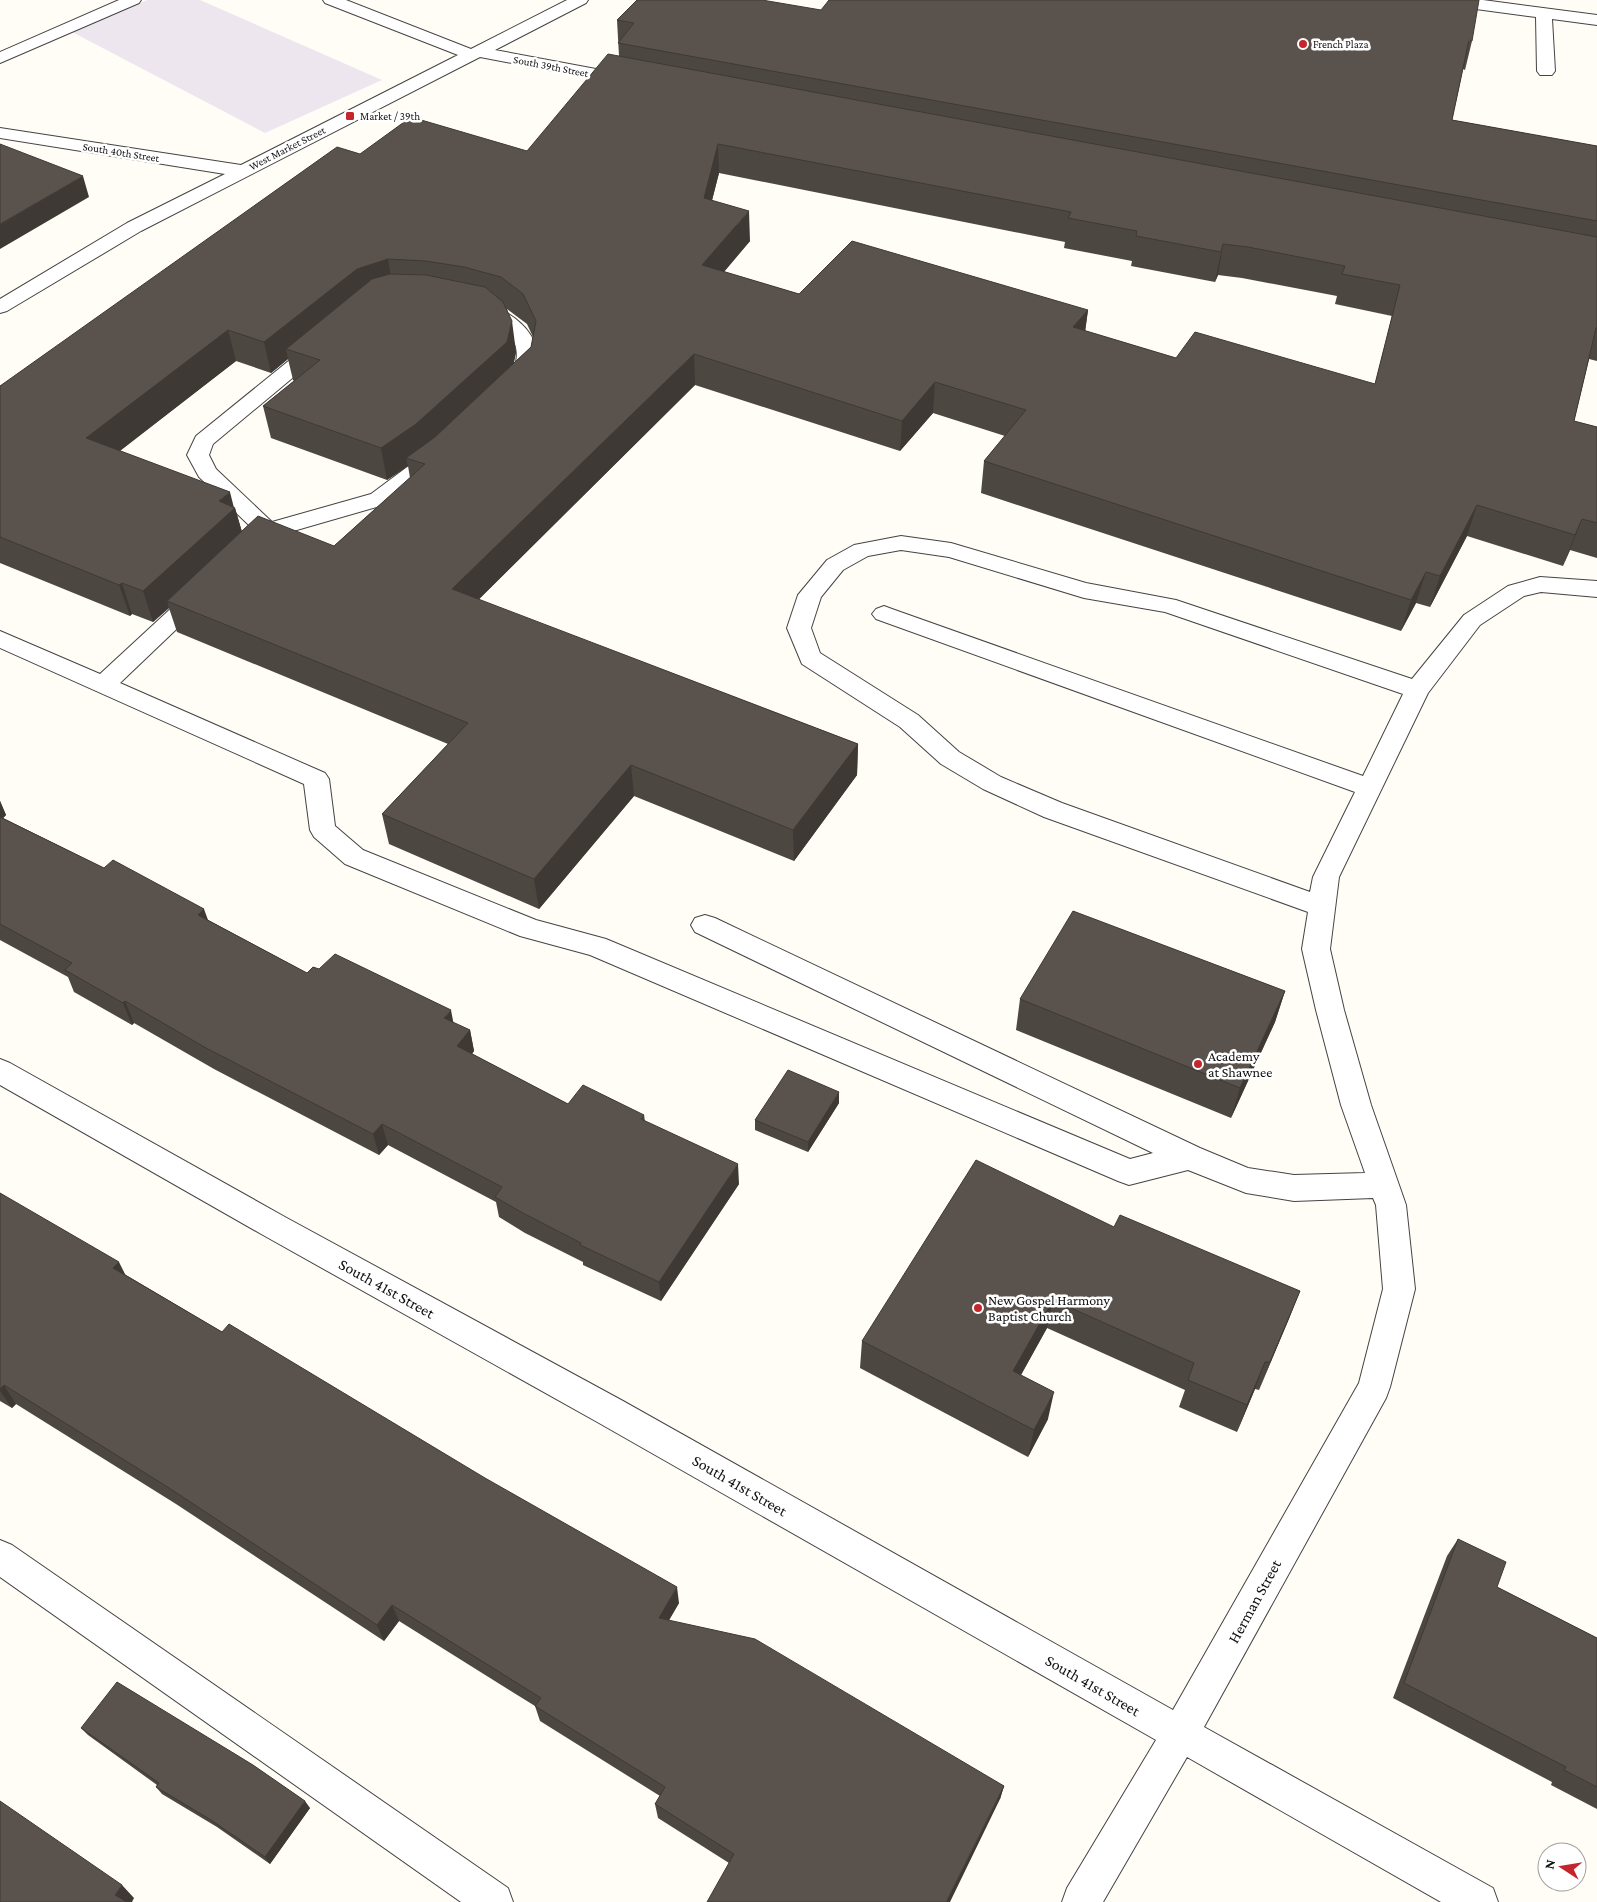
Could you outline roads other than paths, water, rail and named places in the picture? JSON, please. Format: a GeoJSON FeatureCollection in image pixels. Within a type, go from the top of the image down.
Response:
{"type":"FeatureCollection","features":[{"type":"Feature","properties":{"kind":"street"},"geometry":{"type":"LineString","coordinates":[[0,58],[129,0]]}},
{"type":"Feature","properties":{"kind":"street","name":"South 39th Street"},"geometry":{"type":"LineString","coordinates":[[331,0],[475,54],[644,83]]}},
{"type":"Feature","properties":{"kind":"street","name":"West Market Street"},"geometry":{"type":"LineString","coordinates":[[0,307],[134,227],[580,0]]}},
{"type":"Feature","properties":{"kind":"street"},"geometry":{"type":"LineString","coordinates":[[1446,0],[1597,20]]}},
{"type":"Feature","properties":{"kind":"street"},"geometry":{"type":"LineString","coordinates":[[1544,13],[1546,71]]}},
{"type":"Feature","properties":{"kind":"street","name":"South 40th Street"},"geometry":{"type":"LineString","coordinates":[[0,133],[242,171]]}},
{"type":"Feature","properties":{"kind":"street"},"geometry":{"type":"LineString","coordinates":[[459,303],[497,313],[518,329],[528,352],[523,377],[501,397]]}},
{"type":"Feature","properties":{"kind":"street"},"geometry":{"type":"LineString","coordinates":[[268,531],[207,472],[198,455],[204,441],[332,336]]}},
{"type":"Feature","properties":{"kind":"street"},"geometry":{"type":"LineString","coordinates":[[239,558],[268,531],[379,499],[431,462],[452,442]]}},
{"type":"Feature","properties":{"kind":"street"},"geometry":{"type":"LineString","coordinates":[[1322,907],[1053,810],[992,783],[950,758],[908,721],[810,658],[799,628],[810,595],[835,565],[862,550],[900,543],[951,550],[1084,590],[1168,605],[1417,690]]}},
{"type":"Feature","properties":{"kind":"street"},"geometry":{"type":"LineString","coordinates":[[103,685],[218,578]]}},
{"type":"Feature","properties":{"kind":"street","name":"Herman Street"},"geometry":{"type":"LineString","coordinates":[[1081,1902],[1180,1734],[1374,1387],[1399,1289],[1391,1205],[1356,1105],[1330,1010],[1316,949],[1326,877],[1417,690],[1472,620],[1516,592],[1540,584],[1597,589]]}},
{"type":"Feature","properties":{"kind":"street"},"geometry":{"type":"LineString","coordinates":[[884,614],[1370,788]]}},
{"type":"Feature","properties":{"kind":"street"},"geometry":{"type":"LineString","coordinates":[[0,639],[316,779],[323,830],[354,857],[530,929],[596,946],[1129,1172],[1189,1157]]}},
{"type":"Feature","properties":{"kind":"street"},"geometry":{"type":"LineString","coordinates":[[705,925],[1189,1157],[1246,1180],[1294,1188],[1384,1185]]}},
{"type":"Feature","properties":{"kind":"street","name":"South 41st Street"},"geometry":{"type":"LineString","coordinates":[[0,1071],[274,1226],[611,1412],[1479,1902]]}},
{"type":"Feature","properties":{"kind":"street"},"geometry":{"type":"LineString","coordinates":[[0,1557],[494,1902]]}},
{"type":"Feature","properties":{"kind":"place","name":"French Plaza"},"geometry":{"type":"Point","coordinates":[1303,44]}},
{"type":"Feature","properties":{"kind":"place","name":"Market / 39th"},"geometry":{"type":"Point","coordinates":[350,116]}},
{"type":"Feature","properties":{"kind":"place","name":"Academy at Shawnee"},"geometry":{"type":"Point","coordinates":[1198,1064]}},
{"type":"Feature","properties":{"kind":"place","name":"New Gospel Harmony Baptist Church"},"geometry":{"type":"Point","coordinates":[978,1308]}}]}
